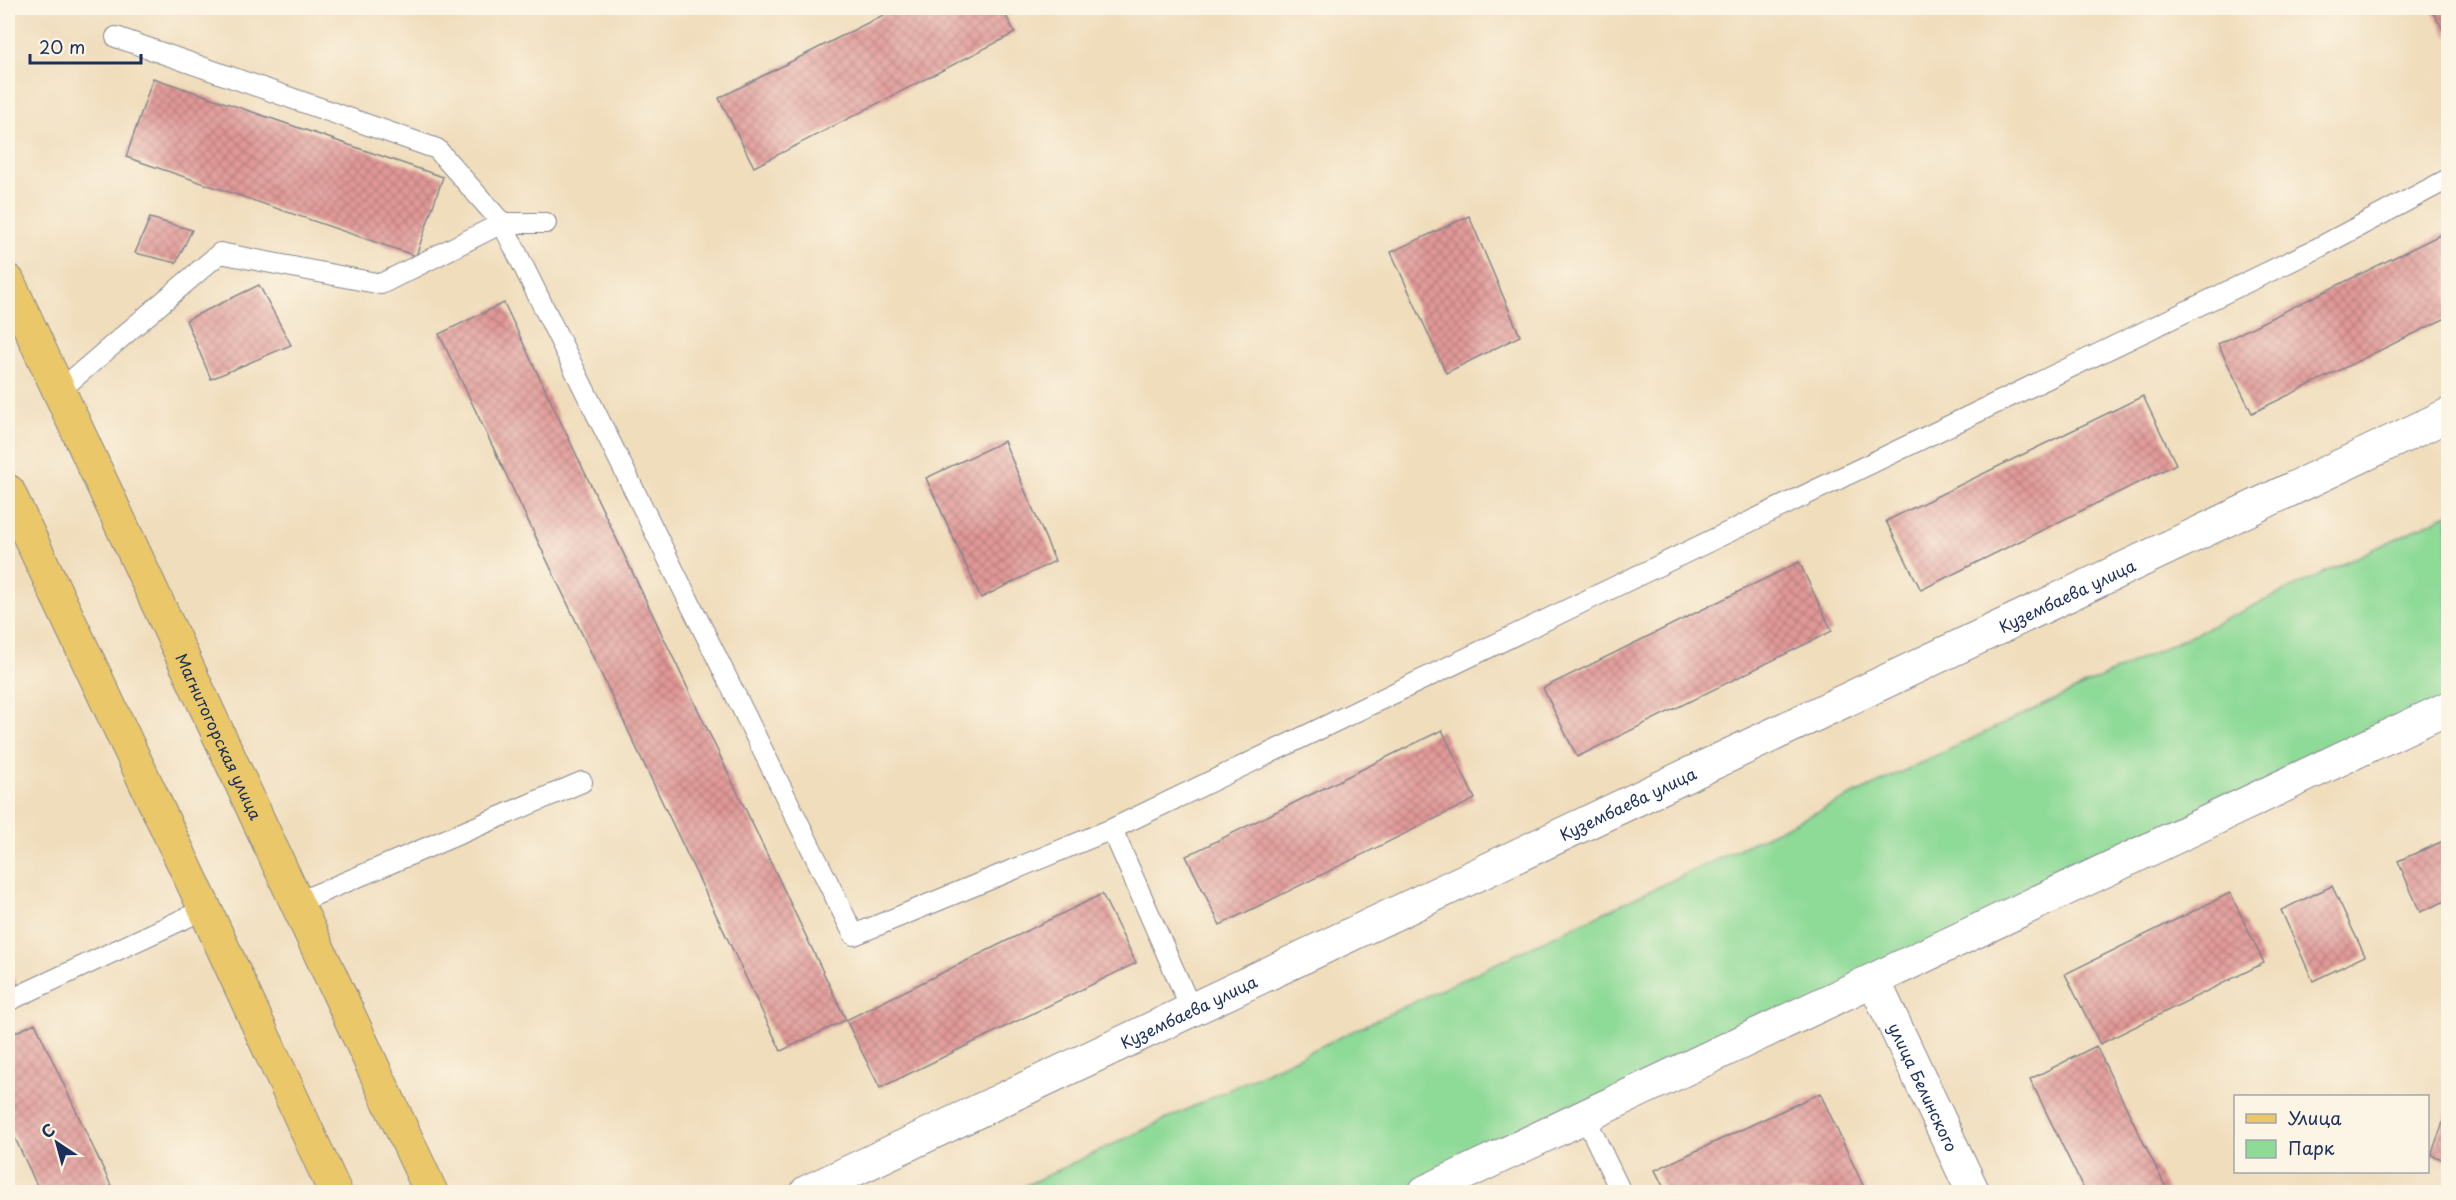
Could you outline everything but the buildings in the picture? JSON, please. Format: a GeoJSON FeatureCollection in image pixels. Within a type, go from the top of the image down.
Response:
{"type":"FeatureCollection","features":[{"type":"Feature","properties":{"kind":"main road","name":"Магнитогорская улица"},"geometry":{"type":"LineString","coordinates":[[8,281],[430,1192]]}},
{"type":"Feature","properties":{"kind":"main road"},"geometry":{"type":"LineString","coordinates":[[8,490],[205,909],[334,1192]]}},
{"type":"Feature","properties":{"kind":"street","name":"Кузембаева улица"},"geometry":{"type":"LineString","coordinates":[[807,1192],[2448,415]]}},
{"type":"Feature","properties":{"kind":"street"},"geometry":{"type":"LineString","coordinates":[[1425,1192],[2448,708]]}},
{"type":"Feature","properties":{"kind":"street","name":"улица Белинского"},"geometry":{"type":"LineString","coordinates":[[1874,981],[1973,1192]]}},
{"type":"Feature","properties":{"kind":"lane"},"geometry":{"type":"LineString","coordinates":[[116,37],[437,149],[502,224],[854,935],[1112,829],[2305,254],[2448,180]]}},
{"type":"Feature","properties":{"kind":"lane"},"geometry":{"type":"LineString","coordinates":[[59,392],[220,253],[381,284],[502,224],[546,223]]}},
{"type":"Feature","properties":{"kind":"lane"},"geometry":{"type":"LineString","coordinates":[[296,903],[582,782]]}},
{"type":"Feature","properties":{"kind":"lane"},"geometry":{"type":"LineString","coordinates":[[1112,829],[1191,1009]]}},
{"type":"Feature","properties":{"kind":"lane"},"geometry":{"type":"LineString","coordinates":[[8,1001],[205,909]]}},
{"type":"Feature","properties":{"kind":"lane"},"geometry":{"type":"LineString","coordinates":[[1585,1117],[1622,1192]]}},
{"type":"Feature","properties":{"kind":"green space"},"geometry":{"type":"Polygon","coordinates":[[[2448,514],[2448,703],[1422,1192],[1012,1192],[2448,514]]]}}]}
